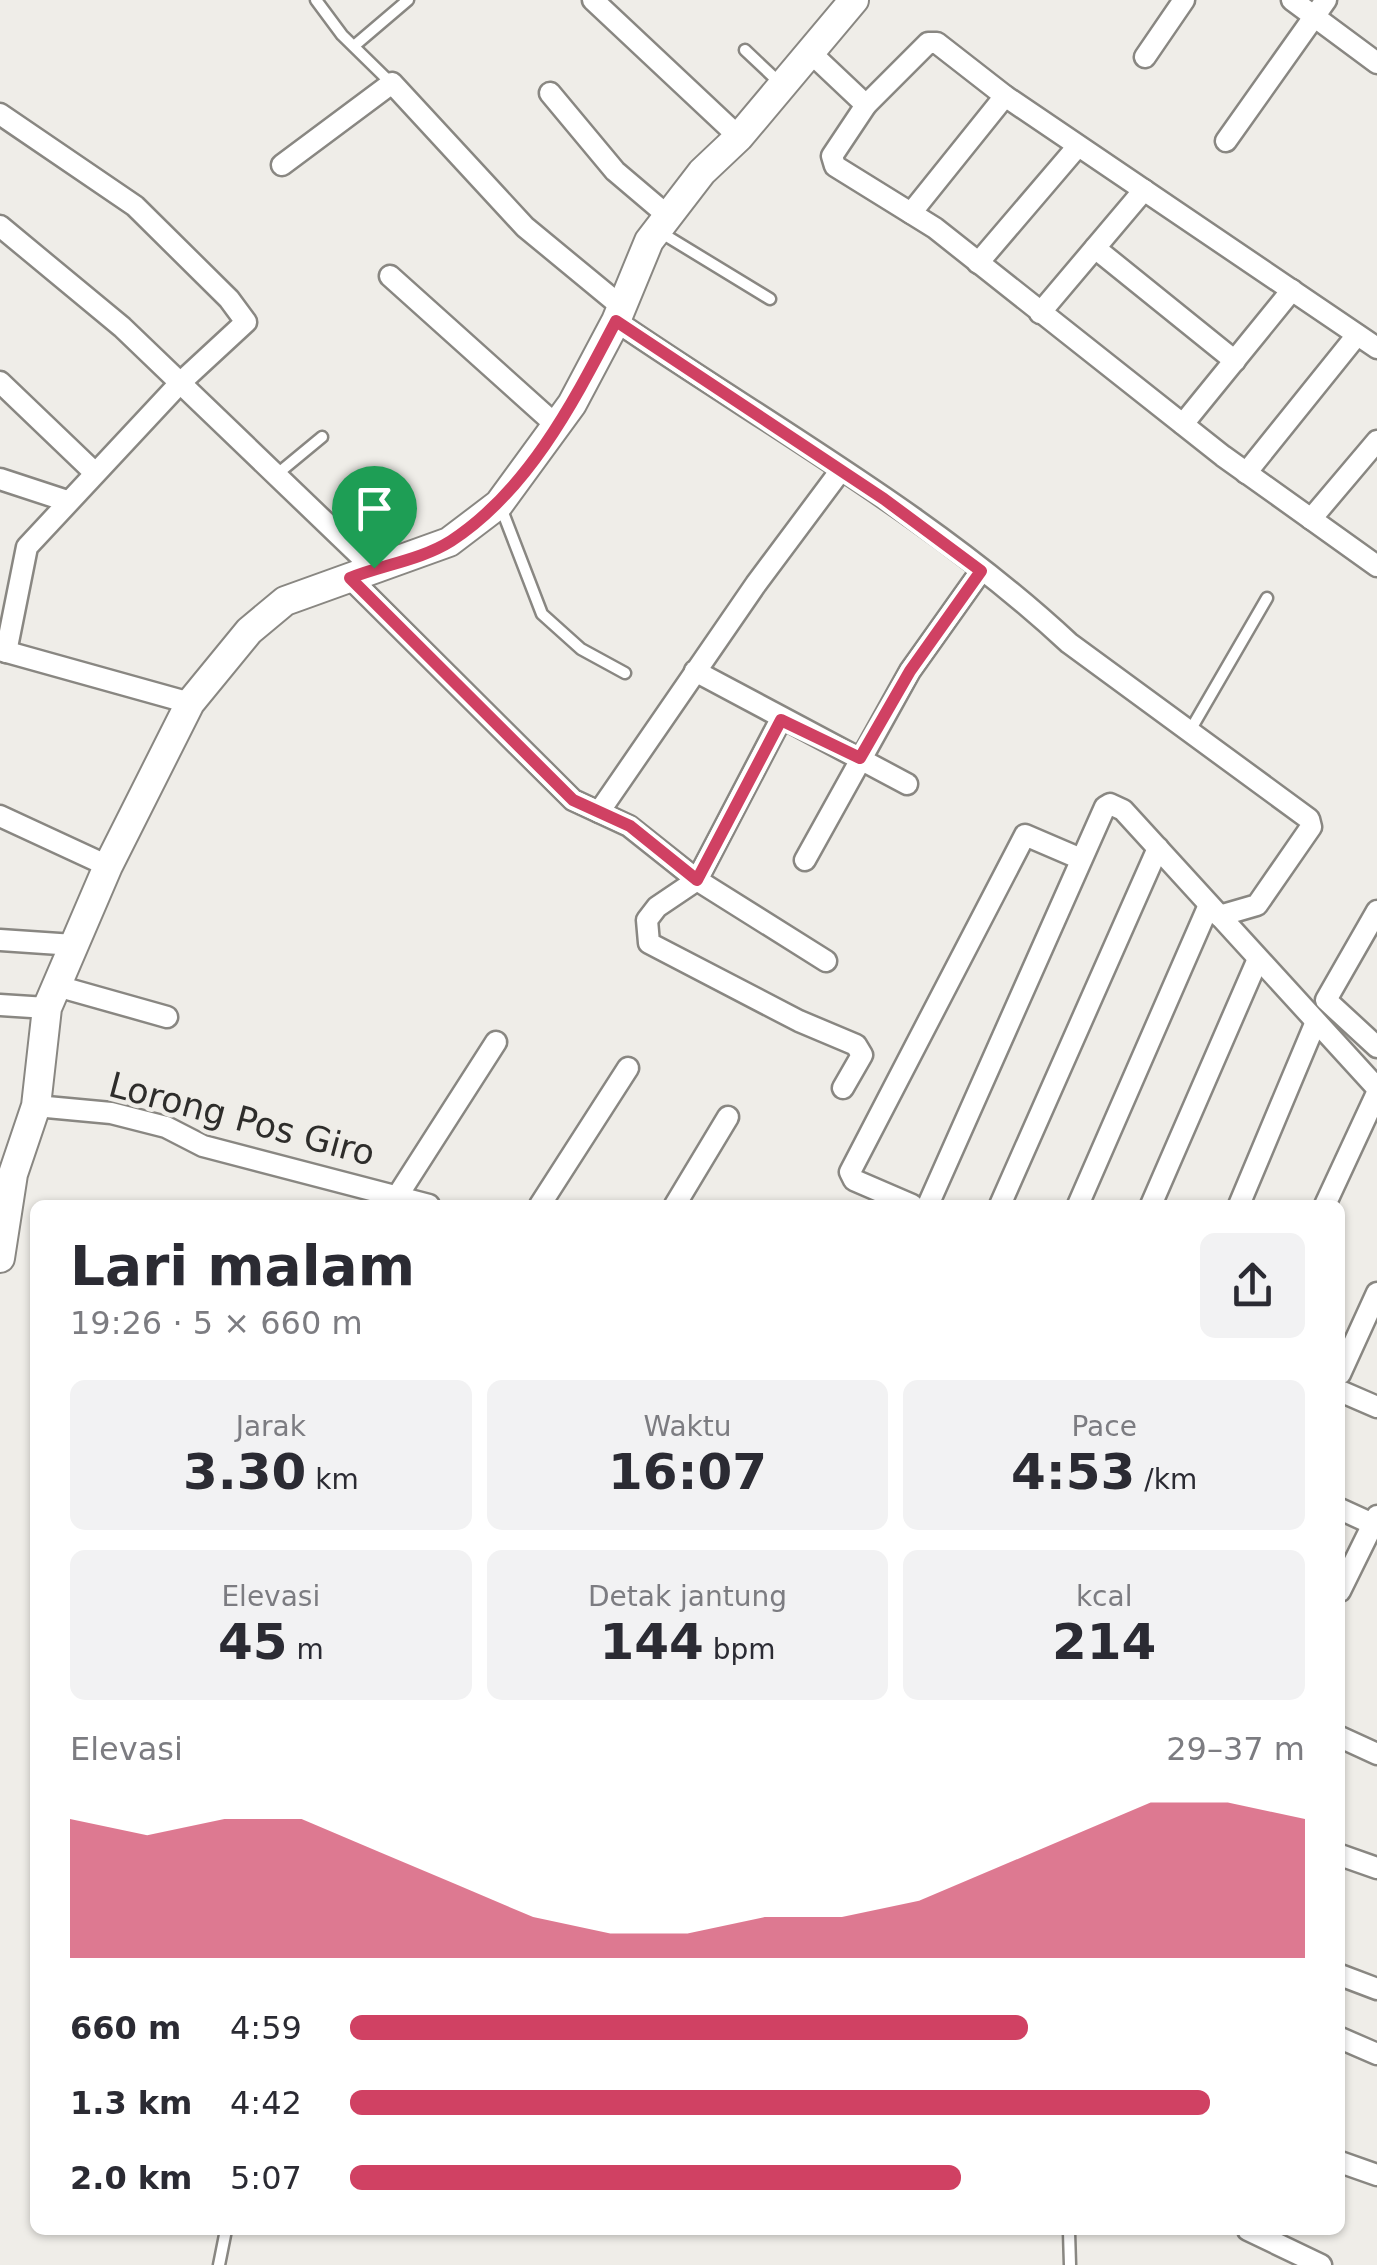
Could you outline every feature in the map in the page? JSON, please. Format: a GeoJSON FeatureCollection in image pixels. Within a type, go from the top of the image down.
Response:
{"type":"FeatureCollection","features":[{"type":"Feature","properties":{"kind":"main road"},"geometry":{"type":"LineString","coordinates":[[0,1258],[7,1173],[36,1106],[52,997],[108,866],[190,703],[249,631],[285,601],[449,542],[498,504],[556,426],[619,314],[662,224],[702,172],[739,137],[854,0]]}},
{"type":"Feature","properties":{"kind":"street"},"geometry":{"type":"LineString","coordinates":[[593,0],[614,8],[739,137]]}},
{"type":"Feature","properties":{"kind":"street"},"geometry":{"type":"LineString","coordinates":[[1145,57],[1184,0]]}},
{"type":"Feature","properties":{"kind":"street"},"geometry":{"type":"LineString","coordinates":[[1292,0],[1320,8],[1377,63]]}},
{"type":"Feature","properties":{"kind":"street"},"geometry":{"type":"LineString","coordinates":[[1226,141],[1320,8]]}},
{"type":"Feature","properties":{"kind":"street"},"geometry":{"type":"LineString","coordinates":[[1377,348],[930,42],[866,105],[832,160],[911,213],[1246,472],[1377,566]]}},
{"type":"Feature","properties":{"kind":"street"},"geometry":{"type":"LineString","coordinates":[[812,54],[866,105]]}},
{"type":"Feature","properties":{"kind":"street"},"geometry":{"type":"LineString","coordinates":[[282,164],[392,83],[525,226],[619,314],[981,571],[1069,643],[1190,729],[1312,824],[1257,905],[1214,910]]}},
{"type":"Feature","properties":{"kind":"street"},"geometry":{"type":"LineString","coordinates":[[550,93],[662,224]]}},
{"type":"Feature","properties":{"kind":"street"},"geometry":{"type":"LineString","coordinates":[[911,213],[1004,96]]}},
{"type":"Feature","properties":{"kind":"street"},"geometry":{"type":"LineString","coordinates":[[0,114],[135,206],[244,316],[245,327],[180,383],[27,546],[3,651],[190,703]]}},
{"type":"Feature","properties":{"kind":"street"},"geometry":{"type":"LineString","coordinates":[[978,263],[1078,146]]}},
{"type":"Feature","properties":{"kind":"street"},"geometry":{"type":"LineString","coordinates":[[1040,313],[1144,190]]}},
{"type":"Feature","properties":{"kind":"street"},"geometry":{"type":"LineString","coordinates":[[0,226],[122,327],[276,476],[530,761],[573,800],[630,826],[697,880],[826,961]]}},
{"type":"Feature","properties":{"kind":"street"},"geometry":{"type":"LineString","coordinates":[[1095,248],[1234,361]]}},
{"type":"Feature","properties":{"kind":"street"},"geometry":{"type":"LineString","coordinates":[[390,276],[556,426]]}},
{"type":"Feature","properties":{"kind":"street"},"geometry":{"type":"LineString","coordinates":[[1183,424],[1292,290]]}},
{"type":"Feature","properties":{"kind":"street"},"geometry":{"type":"LineString","coordinates":[[1246,472],[1358,334]]}},
{"type":"Feature","properties":{"kind":"street"},"geometry":{"type":"LineString","coordinates":[[0,382],[94,472]]}},
{"type":"Feature","properties":{"kind":"street"},"geometry":{"type":"LineString","coordinates":[[1310,518],[1377,441]]}},
{"type":"Feature","properties":{"kind":"street"},"geometry":{"type":"LineString","coordinates":[[599,812],[695,671],[841,470]]}},
{"type":"Feature","properties":{"kind":"street"},"geometry":{"type":"LineString","coordinates":[[0,479],[67,502]]}},
{"type":"Feature","properties":{"kind":"street"},"geometry":{"type":"LineString","coordinates":[[804,860],[910,671],[981,571]]}},
{"type":"Feature","properties":{"kind":"street"},"geometry":{"type":"LineString","coordinates":[[695,671],[906,784]]}},
{"type":"Feature","properties":{"kind":"street"},"geometry":{"type":"LineString","coordinates":[[781,720],[697,880],[656,906],[647,920],[649,943],[799,1021],[856,1044],[862,1055],[843,1088]]}},
{"type":"Feature","properties":{"kind":"street"},"geometry":{"type":"LineString","coordinates":[[930,1200],[1104,807],[1110,804],[1124,810],[1377,1091],[1327,1200]]}},
{"type":"Feature","properties":{"kind":"street"},"geometry":{"type":"LineString","coordinates":[[0,816],[108,866]]}},
{"type":"Feature","properties":{"kind":"street"},"geometry":{"type":"LineString","coordinates":[[876,1198],[850,1178],[850,1172],[1025,834],[1081,860]]}},
{"type":"Feature","properties":{"kind":"street"},"geometry":{"type":"LineString","coordinates":[[1002,1200],[1158,848]]}},
{"type":"Feature","properties":{"kind":"street"},"geometry":{"type":"LineString","coordinates":[[1080,1200],[1214,910]]}},
{"type":"Feature","properties":{"kind":"street"},"geometry":{"type":"LineString","coordinates":[[1377,911],[1326,1000],[1377,1047]]}},
{"type":"Feature","properties":{"kind":"street"},"geometry":{"type":"LineString","coordinates":[[0,940],[74,945]]}},
{"type":"Feature","properties":{"kind":"street"},"geometry":{"type":"LineString","coordinates":[[1153,1200],[1258,959]]}},
{"type":"Feature","properties":{"kind":"street"},"geometry":{"type":"LineString","coordinates":[[0,1004],[52,997],[167,1018]]}},
{"type":"Feature","properties":{"kind":"street"},"geometry":{"type":"LineString","coordinates":[[1241,1200],[1315,1024]]}},
{"type":"Feature","properties":{"kind":"street"},"geometry":{"type":"LineString","coordinates":[[398,1195],[496,1042]]}},
{"type":"Feature","properties":{"kind":"street"},"geometry":{"type":"LineString","coordinates":[[543,1200],[628,1068]]}},
{"type":"Feature","properties":{"kind":"street","name":"Lorong Pos Giro"},"geometry":{"type":"LineString","coordinates":[[36,1106],[166,1127],[203,1146],[414,1200]]}},
{"type":"Feature","properties":{"kind":"street"},"geometry":{"type":"LineString","coordinates":[[678,1200],[728,1117]]}},
{"type":"Feature","properties":{"kind":"street"},"geometry":{"type":"LineString","coordinates":[[1345,1363],[1377,1293]]}},
{"type":"Feature","properties":{"kind":"street"},"geometry":{"type":"LineString","coordinates":[[1345,1393],[1377,1407]]}},
{"type":"Feature","properties":{"kind":"street"},"geometry":{"type":"LineString","coordinates":[[1345,1511],[1376,1522],[1345,1581]]}},
{"type":"Feature","properties":{"kind":"street"},"geometry":{"type":"LineString","coordinates":[[1345,1738],[1377,1754]]}},
{"type":"Feature","properties":{"kind":"street"},"geometry":{"type":"LineString","coordinates":[[1345,1858],[1377,1868]]}},
{"type":"Feature","properties":{"kind":"street"},"geometry":{"type":"LineString","coordinates":[[1345,1976],[1377,1989]]}},
{"type":"Feature","properties":{"kind":"street"},"geometry":{"type":"LineString","coordinates":[[1345,2040],[1377,2054]]}},
{"type":"Feature","properties":{"kind":"street"},"geometry":{"type":"LineString","coordinates":[[1345,2164],[1377,2175]]}},
{"type":"Feature","properties":{"kind":"street"},"geometry":{"type":"LineString","coordinates":[[1258,2235],[1321,2265]]}},
{"type":"Feature","properties":{"kind":"lane"},"geometry":{"type":"LineString","coordinates":[[316,0],[354,46],[392,83]]}},
{"type":"Feature","properties":{"kind":"lane"},"geometry":{"type":"LineString","coordinates":[[354,46],[408,0]]}},
{"type":"Feature","properties":{"kind":"lane"},"geometry":{"type":"LineString","coordinates":[[745,50],[783,85]]}},
{"type":"Feature","properties":{"kind":"lane"},"geometry":{"type":"LineString","coordinates":[[662,224],[770,299]]}},
{"type":"Feature","properties":{"kind":"lane"},"geometry":{"type":"LineString","coordinates":[[276,476],[322,437]]}},
{"type":"Feature","properties":{"kind":"lane"},"geometry":{"type":"LineString","coordinates":[[498,504],[542,614],[581,649],[625,673]]}},
{"type":"Feature","properties":{"kind":"lane"},"geometry":{"type":"LineString","coordinates":[[1190,729],[1267,598]]}},
{"type":"Feature","properties":{"kind":"lane"},"geometry":{"type":"LineString","coordinates":[[219,2265],[225,2235]]}},
{"type":"Feature","properties":{"kind":"lane"},"geometry":{"type":"LineString","coordinates":[[1069,2235],[1070,2265]]}},
{"type":"Feature","properties":{"kind":"route"},"geometry":{"type":"LineString","coordinates":[[616,321],[884,499],[981,571],[910,671],[860,758],[781,720],[697,880],[630,826],[573,800],[530,761],[350,578],[374,568],[413,558],[449,542],[498,504],[572,404],[616,321]]}}]}
